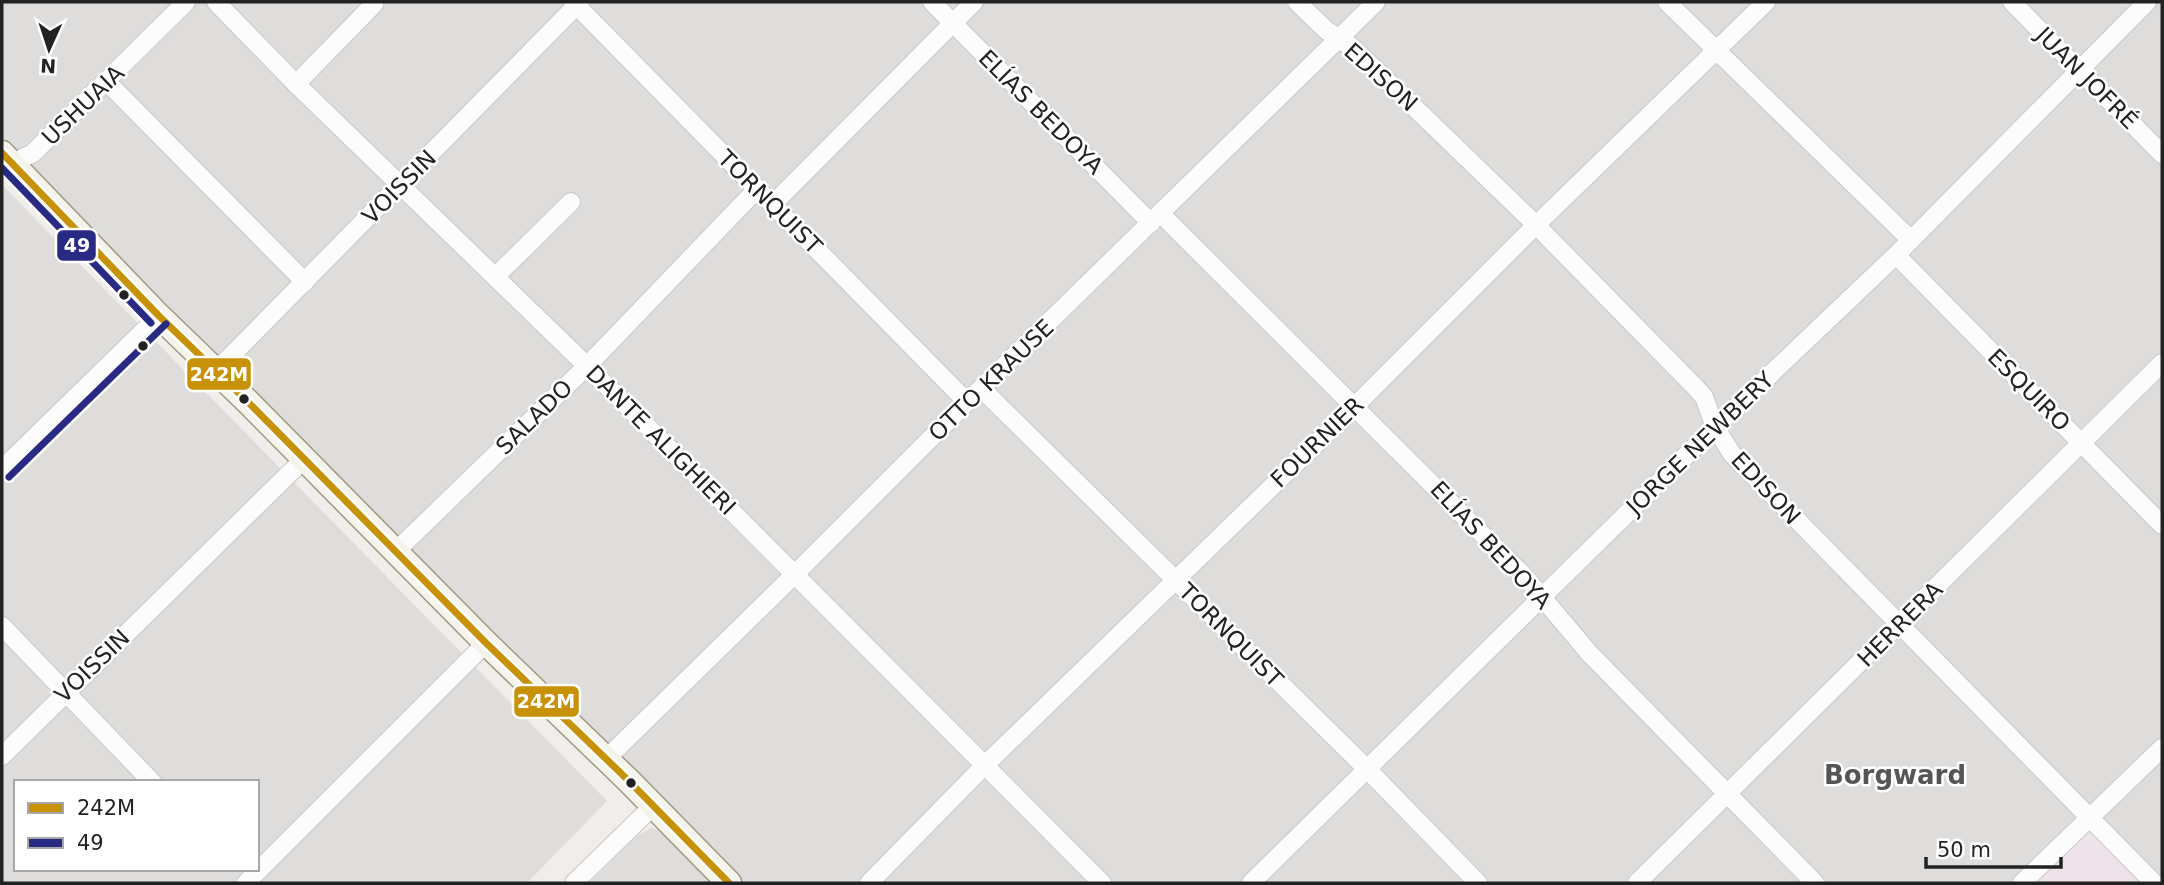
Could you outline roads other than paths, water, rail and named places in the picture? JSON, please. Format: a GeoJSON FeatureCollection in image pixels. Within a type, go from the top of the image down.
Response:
{"type":"FeatureCollection","features":[{"type":"Feature","properties":{"kind":"street","name":"USHUAIA"},"geometry":{"type":"LineString","coordinates":[[5,162],[33,153],[186,2]]}},
{"type":"Feature","properties":{"kind":"street","name":"DANTE ALIGHIERI"},"geometry":{"type":"LineString","coordinates":[[215,2],[587,366],[1102,883]]}},
{"type":"Feature","properties":{"kind":"street","name":"ELÍAS BEDOYA"},"geometry":{"type":"LineString","coordinates":[[932,2],[1355,406],[1525,577],[1590,654],[1815,883]]}},
{"type":"Feature","properties":{"kind":"street"},"geometry":{"type":"LineString","coordinates":[[772,205],[974,2]]}},
{"type":"Feature","properties":{"kind":"street","name":"EDISON"},"geometry":{"type":"LineString","coordinates":[[1297,2],[1326,30],[1353,48],[1536,225],[1696,388],[1704,397],[1716,427],[1732,454],[2154,883]]}},
{"type":"Feature","properties":{"kind":"street","name":"OTTO KRAUSE"},"geometry":{"type":"LineString","coordinates":[[606,759],[1376,2]]}},
{"type":"Feature","properties":{"kind":"street"},"geometry":{"type":"LineString","coordinates":[[1667,2],[1911,240]]}},
{"type":"Feature","properties":{"kind":"street","name":"FOURNIER"},"geometry":{"type":"LineString","coordinates":[[869,883],[985,765],[1766,2]]}},
{"type":"Feature","properties":{"kind":"street","name":"JUAN JOFRÉ"},"geometry":{"type":"LineString","coordinates":[[2012,2],[2162,155]]}},
{"type":"Feature","properties":{"kind":"street","name":"JORGE NEWBERY"},"geometry":{"type":"LineString","coordinates":[[1251,883],[1716,427],[1896,255],[2147,2]]}},
{"type":"Feature","properties":{"kind":"street","name":"VOISSIN"},"geometry":{"type":"LineString","coordinates":[[216,371],[577,3]]}},
{"type":"Feature","properties":{"kind":"street","name":"TORNQUIST"},"geometry":{"type":"LineString","coordinates":[[577,3],[967,402]]}},
{"type":"Feature","properties":{"kind":"street"},"geometry":{"type":"LineString","coordinates":[[296,84],[374,4]]}},
{"type":"Feature","properties":{"kind":"street"},"geometry":{"type":"LineString","coordinates":[[107,82],[305,282]]}},
{"type":"Feature","properties":{"kind":"street"},"geometry":{"type":"LineString","coordinates":[[5,162],[729,883]]}},
{"type":"Feature","properties":{"kind":"street","name":"SALADO"},"geometry":{"type":"LineString","coordinates":[[395,552],[587,366],[757,189]]}},
{"type":"Feature","properties":{"kind":"street"},"geometry":{"type":"LineString","coordinates":[[496,276],[572,202]]}},
{"type":"Feature","properties":{"kind":"street","name":"ESQUIRO"},"geometry":{"type":"LineString","coordinates":[[1896,255],[2162,525]]}},
{"type":"Feature","properties":{"kind":"street"},"geometry":{"type":"LineString","coordinates":[[2,469],[159,316]]}},
{"type":"Feature","properties":{"kind":"street","name":"HERRERA"},"geometry":{"type":"LineString","coordinates":[[1637,883],[2162,363]]}},
{"type":"Feature","properties":{"kind":"street","name":"TORNQUIST"},"geometry":{"type":"LineString","coordinates":[[982,389],[1367,769],[1478,883]]}},
{"type":"Feature","properties":{"kind":"street","name":"VOISSIN"},"geometry":{"type":"LineString","coordinates":[[2,756],[303,460]]}},
{"type":"Feature","properties":{"kind":"street"},"geometry":{"type":"LineString","coordinates":[[2,625],[150,780]]}},
{"type":"Feature","properties":{"kind":"street"},"geometry":{"type":"LineString","coordinates":[[259,864],[486,643]]}},
{"type":"Feature","properties":{"kind":"street"},"geometry":{"type":"LineString","coordinates":[[2022,883],[2162,748]]}},
{"type":"Feature","properties":{"kind":"street"},"geometry":{"type":"LineString","coordinates":[[574,883],[653,806]]}},
{"type":"Feature","properties":{"kind":"district","name":"Borgward"},"geometry":{"type":"Point","coordinates":[1895,775]}}]}
